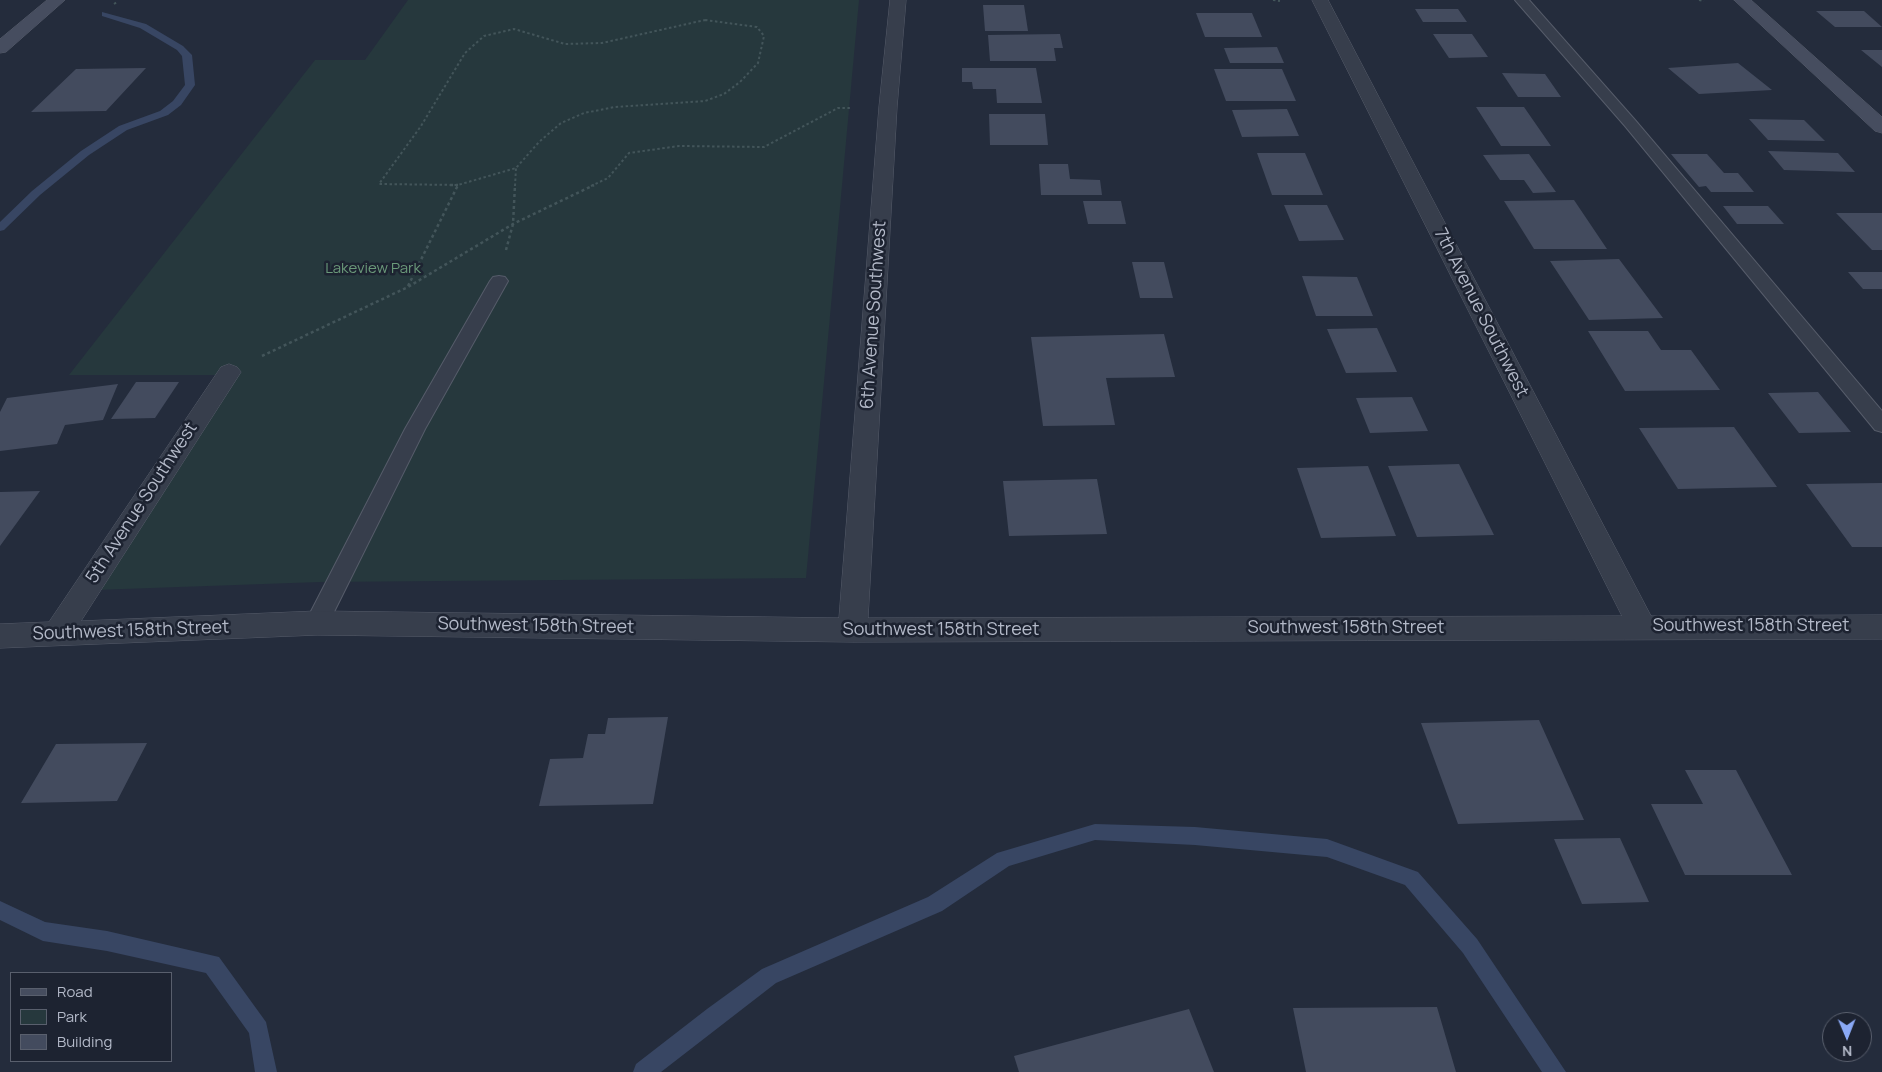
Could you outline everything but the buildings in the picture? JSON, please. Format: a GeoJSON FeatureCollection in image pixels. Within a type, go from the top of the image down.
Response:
{"type":"FeatureCollection","features":[{"type":"Feature","properties":{"kind":"street"},"geometry":{"type":"LineString","coordinates":[[0,48],[57,0]]}},
{"type":"Feature","properties":{"kind":"street","name":"6th Avenue Southwest"},"geometry":{"type":"LineString","coordinates":[[853,630],[888,107],[898,0]]}},
{"type":"Feature","properties":{"kind":"street","name":"7th Avenue Southwest"},"geometry":{"type":"LineString","coordinates":[[1320,0],[1642,626]]}},
{"type":"Feature","properties":{"kind":"street"},"geometry":{"type":"LineString","coordinates":[[1742,0],[1882,127]]}},
{"type":"Feature","properties":{"kind":"street","name":"5th Avenue Southwest"},"geometry":{"type":"LineString","coordinates":[[56,635],[229,372]]}},
{"type":"Feature","properties":{"kind":"street","name":"Southwest 158th Street"},"geometry":{"type":"LineString","coordinates":[[0,636],[317,623],[853,630],[1642,626],[1882,627]]}},
{"type":"Feature","properties":{"kind":"lane"},"geometry":{"type":"LineString","coordinates":[[1522,0],[1630,123],[1882,425]]}},
{"type":"Feature","properties":{"kind":"lane"},"geometry":{"type":"LineString","coordinates":[[317,623],[415,429],[499,281]]}},
{"type":"Feature","properties":{"kind":"path"},"geometry":{"type":"LineString","coordinates":[[1273,0],[1280,0]]}},
{"type":"Feature","properties":{"kind":"path"},"geometry":{"type":"LineString","coordinates":[[1699,0],[1704,1]]}},
{"type":"Feature","properties":{"kind":"path"},"geometry":{"type":"LineString","coordinates":[[705,20],[757,27],[764,36],[758,62],[740,82],[724,94],[705,101],[615,107],[584,113],[561,123],[539,142],[516,168],[458,185],[378,184],[421,126],[465,53],[484,36],[514,29],[565,44],[602,43],[689,22],[705,20]]}},
{"type":"Feature","properties":{"kind":"path"},"geometry":{"type":"LineString","coordinates":[[229,372],[408,287],[512,224],[608,178],[630,153],[679,146],[764,147],[838,108],[888,107]]}},
{"type":"Feature","properties":{"kind":"path"},"geometry":{"type":"LineString","coordinates":[[499,281],[512,224],[516,168]]}},
{"type":"Feature","properties":{"kind":"path"},"geometry":{"type":"LineString","coordinates":[[408,287],[458,185]]}},
{"type":"Feature","properties":{"kind":"green space","name":"Lakeview Park"},"geometry":{"type":"Polygon","coordinates":[[[408,0],[859,0],[806,578],[320,582],[95,590],[231,375],[69,375],[315,60],[365,60],[408,0]]]}},
{"type":"Feature","properties":{"kind":"waterway"},"geometry":{"type":"LineString","coordinates":[[0,228],[36,193],[85,153],[123,128],[164,113],[177,103],[190,85],[187,55],[180,48],[143,26],[105,14]]}},
{"type":"Feature","properties":{"kind":"waterway"},"geometry":{"type":"LineString","coordinates":[[644,1072],[714,1016],[769,976],[935,904],[1004,859],[1095,832],[1195,836],[1327,848],[1411,878],[1470,946],[1555,1072]]}},
{"type":"Feature","properties":{"kind":"waterway"},"geometry":{"type":"LineString","coordinates":[[0,910],[43,931],[107,941],[212,964],[259,1029],[266,1072]]}}]}
